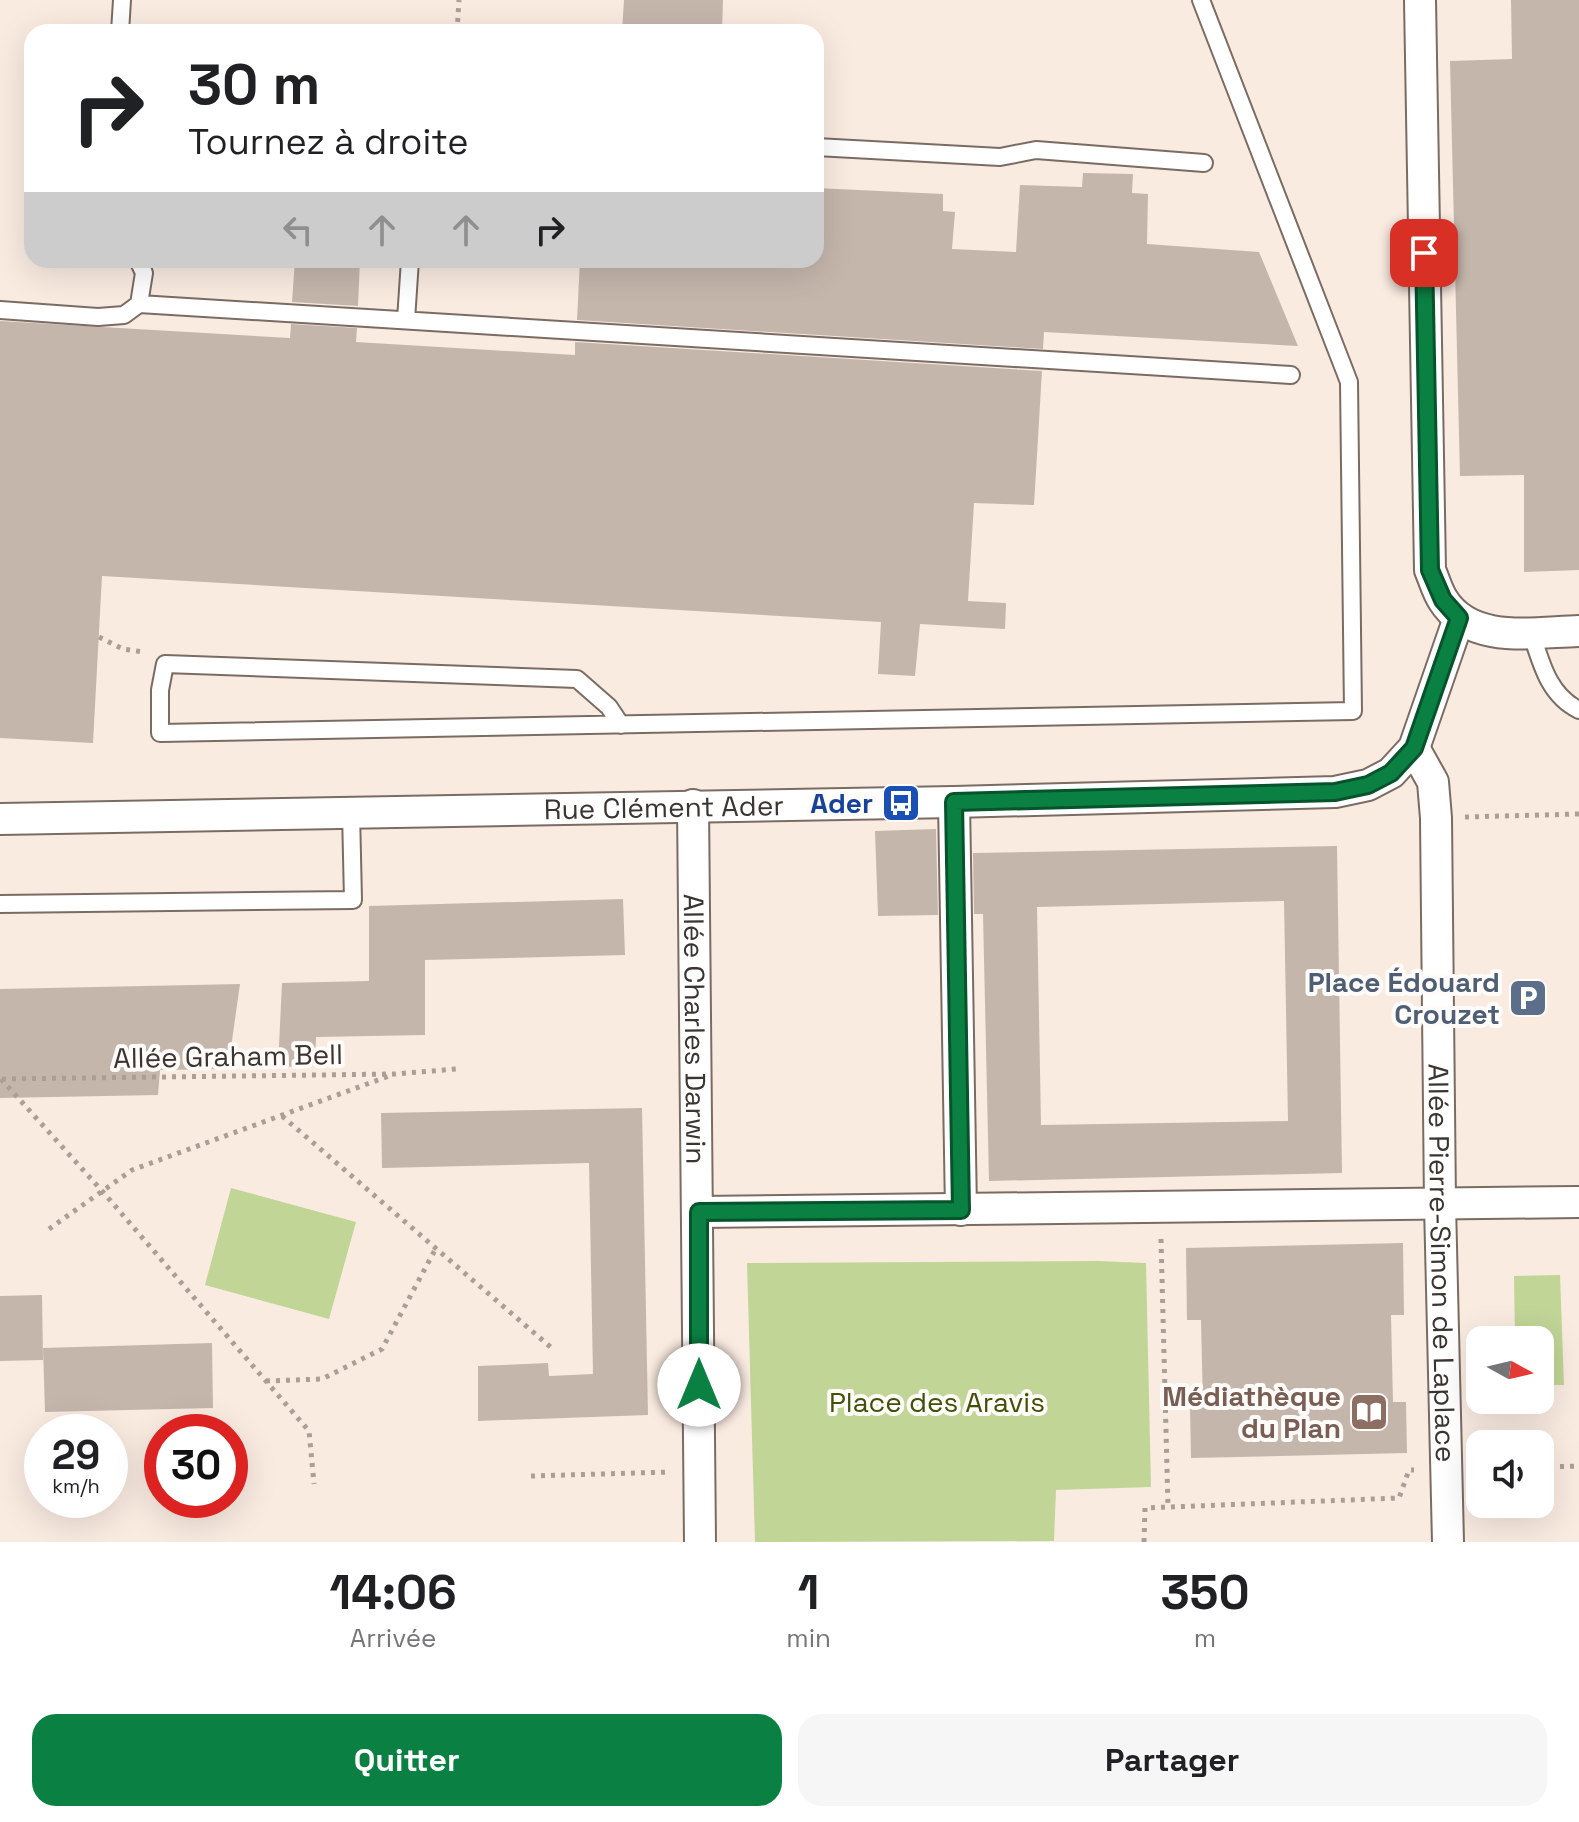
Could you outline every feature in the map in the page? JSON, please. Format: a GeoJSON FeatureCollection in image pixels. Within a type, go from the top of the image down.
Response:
{"type":"FeatureCollection","features":[{"type":"Feature","properties":{"kind":"street"},"geometry":{"type":"LineString","coordinates":[[1420,0],[1430,570],[1443,600],[1459,618],[1479,629],[1579,631]]}},
{"type":"Feature","properties":{"kind":"street","name":"Rue Clément Ader"},"geometry":{"type":"LineString","coordinates":[[0,819],[1335,792],[1368,785],[1391,773],[1414,748],[1459,618]]}},
{"type":"Feature","properties":{"kind":"street","name":"Allée Pierre-Simon de Laplace"},"geometry":{"type":"LineString","coordinates":[[1414,748],[1433,782],[1436,818],[1448,1542]]}},
{"type":"Feature","properties":{"kind":"street"},"geometry":{"type":"LineString","coordinates":[[954,802],[961,1210]]}},
{"type":"Feature","properties":{"kind":"street","name":"Allée Charles Darwin"},"geometry":{"type":"LineString","coordinates":[[693,805],[700,1542]]}},
{"type":"Feature","properties":{"kind":"street"},"geometry":{"type":"LineString","coordinates":[[699,1212],[1579,1202]]}},
{"type":"Feature","properties":{"kind":"lane"},"geometry":{"type":"LineString","coordinates":[[120,24],[122,0]]}},
{"type":"Feature","properties":{"kind":"lane"},"geometry":{"type":"LineString","coordinates":[[621,725],[609,707],[577,679],[165,664],[160,690],[160,733],[621,725],[1353,711],[1349,382],[1201,0]]}},
{"type":"Feature","properties":{"kind":"lane"},"geometry":{"type":"LineString","coordinates":[[824,147],[1000,157],[1036,150],[1204,163]]}},
{"type":"Feature","properties":{"kind":"lane"},"geometry":{"type":"LineString","coordinates":[[139,304],[144,273],[142,268]]}},
{"type":"Feature","properties":{"kind":"lane"},"geometry":{"type":"LineString","coordinates":[[406,320],[409,268]]}},
{"type":"Feature","properties":{"kind":"lane"},"geometry":{"type":"LineString","coordinates":[[0,310],[98,317],[124,315],[139,304],[1291,375]]}},
{"type":"Feature","properties":{"kind":"lane"},"geometry":{"type":"LineString","coordinates":[[1531,632],[1545,674],[1558,694],[1579,710]]}},
{"type":"Feature","properties":{"kind":"lane"},"geometry":{"type":"LineString","coordinates":[[0,904],[353,900],[351,812]]}},
{"type":"Feature","properties":{"kind":"path"},"geometry":{"type":"LineString","coordinates":[[458,24],[459,0]]}},
{"type":"Feature","properties":{"kind":"path"},"geometry":{"type":"LineString","coordinates":[[99,637],[123,649],[162,654],[165,664]]}},
{"type":"Feature","properties":{"kind":"path"},"geometry":{"type":"LineString","coordinates":[[1436,818],[1579,814]]}},
{"type":"Feature","properties":{"kind":"path","name":"Allée Graham Bell"},"geometry":{"type":"LineString","coordinates":[[0,1079],[395,1074],[456,1069]]}},
{"type":"Feature","properties":{"kind":"path"},"geometry":{"type":"LineString","coordinates":[[49,1229],[132,1170],[395,1074]]}},
{"type":"Feature","properties":{"kind":"path"},"geometry":{"type":"LineString","coordinates":[[0,1079],[103,1192],[309,1431],[314,1484]]}},
{"type":"Feature","properties":{"kind":"path"},"geometry":{"type":"LineString","coordinates":[[281,1116],[554,1350]]}},
{"type":"Feature","properties":{"kind":"path"},"geometry":{"type":"LineString","coordinates":[[1161,1206],[1168,1507]]}},
{"type":"Feature","properties":{"kind":"path"},"geometry":{"type":"LineString","coordinates":[[265,1381],[322,1379],[382,1349],[436,1248]]}},
{"type":"Feature","properties":{"kind":"path"},"geometry":{"type":"LineString","coordinates":[[1554,1467],[1579,1466]]}},
{"type":"Feature","properties":{"kind":"path"},"geometry":{"type":"LineString","coordinates":[[1144,1542],[1145,1508],[1399,1498],[1409,1470],[1447,1471]]}},
{"type":"Feature","properties":{"kind":"path"},"geometry":{"type":"LineString","coordinates":[[531,1476],[700,1471]]}},
{"type":"Feature","properties":{"kind":"green space"},"geometry":{"type":"Polygon","coordinates":[[[231,1188],[356,1222],[329,1319],[205,1285],[231,1188]]]}},
{"type":"Feature","properties":{"kind":"green space","name":"Place des Aravis"},"geometry":{"type":"Polygon","coordinates":[[[747,1263],[1146,1263],[1151,1487],[1056,1490],[1054,1541],[755,1542],[747,1263]]]}},
{"type":"Feature","properties":{"kind":"green space"},"geometry":{"type":"Polygon","coordinates":[[[1560,1275],[1564,1385],[1554,1385],[1554,1326],[1515,1326],[1514,1276],[1560,1275]]]}},
{"type":"Feature","properties":{"kind":"building"},"geometry":{"type":"Polygon","coordinates":[[[624,0],[723,0],[722,24],[622,24],[624,0]]]}},
{"type":"Feature","properties":{"kind":"building"},"geometry":{"type":"Polygon","coordinates":[[[1511,0],[1579,0],[1579,570],[1524,572],[1524,475],[1460,476],[1450,61],[1512,59],[1511,0]]]}},
{"type":"Feature","properties":{"kind":"building"},"geometry":{"type":"Polygon","coordinates":[[[1083,173],[1133,174],[1132,193],[1148,194],[1147,244],[1259,252],[1298,346],[1044,332],[1043,349],[577,320],[580,268],[824,268],[824,188],[943,194],[943,211],[955,212],[952,249],[1016,252],[1020,185],[1082,187],[1083,173]]]}},
{"type":"Feature","properties":{"kind":"building"},"geometry":{"type":"Polygon","coordinates":[[[294,268],[360,268],[358,306],[292,302],[294,268]]]}},
{"type":"Feature","properties":{"kind":"building"},"geometry":{"type":"Polygon","coordinates":[[[0,321],[290,338],[291,324],[357,328],[356,342],[575,355],[575,342],[1042,371],[1034,505],[974,503],[968,601],[1006,603],[1005,629],[920,624],[915,676],[878,674],[881,622],[102,576],[93,743],[0,738],[0,321]]]}},
{"type":"Feature","properties":{"kind":"building"},"geometry":{"type":"Polygon","coordinates":[[[936,829],[938,915],[878,916],[875,831],[936,829]]]}},
{"type":"Feature","properties":{"kind":"building"},"geometry":{"type":"Polygon","coordinates":[[[1337,846],[1342,1173],[989,1181],[983,914],[974,914],[973,853],[1337,846]],[[1284,901],[1037,907],[1041,1125],[1288,1121],[1284,901]]]}},
{"type":"Feature","properties":{"kind":"building"},"geometry":{"type":"Polygon","coordinates":[[[623,899],[625,955],[425,960],[425,1035],[316,1037],[315,1066],[278,1067],[282,983],[369,981],[369,906],[623,899]]]}},
{"type":"Feature","properties":{"kind":"building"},"geometry":{"type":"Polygon","coordinates":[[[240,984],[228,1069],[160,1070],[158,1095],[0,1098],[0,989],[240,984]]]}},
{"type":"Feature","properties":{"kind":"building"},"geometry":{"type":"Polygon","coordinates":[[[642,1108],[648,1415],[478,1421],[478,1366],[548,1363],[549,1376],[593,1374],[589,1163],[382,1168],[381,1113],[642,1108]]]}},
{"type":"Feature","properties":{"kind":"building"},"geometry":{"type":"Polygon","coordinates":[[[1403,1243],[1404,1315],[1391,1315],[1393,1402],[1406,1402],[1407,1453],[1191,1458],[1190,1407],[1203,1407],[1201,1320],[1187,1320],[1186,1248],[1403,1243]]]}},
{"type":"Feature","properties":{"kind":"building"},"geometry":{"type":"Polygon","coordinates":[[[42,1295],[43,1360],[0,1361],[0,1296],[42,1295]]]}},
{"type":"Feature","properties":{"kind":"building"},"geometry":{"type":"Polygon","coordinates":[[[212,1343],[213,1408],[45,1412],[43,1348],[212,1343]]]}},
{"type":"Feature","properties":{"kind":"place","name":"Ader"},"geometry":{"type":"Point","coordinates":[901,803]}},
{"type":"Feature","properties":{"kind":"place","name":"Place Édouard Crouzet"},"geometry":{"type":"Point","coordinates":[1528,998]}},
{"type":"Feature","properties":{"kind":"place","name":"Médiathèque du Plan"},"geometry":{"type":"Point","coordinates":[1369,1412]}},
{"type":"Feature","properties":{"kind":"route"},"geometry":{"type":"LineString","coordinates":[[699,1385],[699,1212],[961,1210],[954,802],[1335,792],[1368,785],[1391,773],[1414,748],[1459,618],[1443,600],[1430,570],[1424,253]]}}]}
